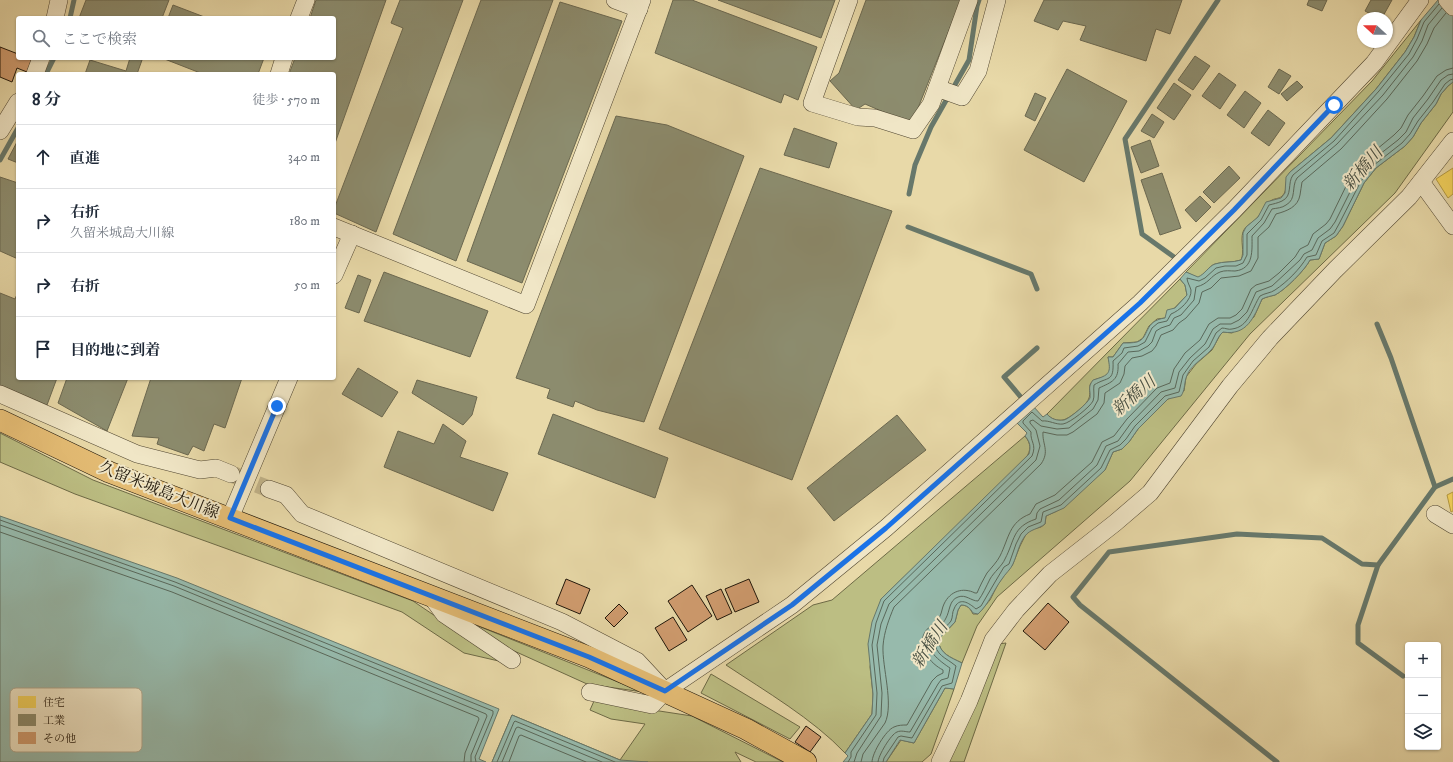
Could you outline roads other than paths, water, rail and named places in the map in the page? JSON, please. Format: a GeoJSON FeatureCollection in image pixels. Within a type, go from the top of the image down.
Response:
{"type":"FeatureCollection","features":[{"type":"Feature","properties":{"kind":"main road","name":"久留米城島大川線"},"geometry":{"type":"LineString","coordinates":[[0,420],[109,472],[589,657],[746,729],[805,762]]}},
{"type":"Feature","properties":{"kind":"street"},"geometry":{"type":"LineString","coordinates":[[55,16],[59,0]]}},
{"type":"Feature","properties":{"kind":"street"},"geometry":{"type":"LineString","coordinates":[[300,16],[306,0]]}},
{"type":"Feature","properties":{"kind":"street"},"geometry":{"type":"LineString","coordinates":[[336,228],[526,305],[640,4],[615,0]]}},
{"type":"Feature","properties":{"kind":"street"},"geometry":{"type":"LineString","coordinates":[[849,0],[812,103],[858,117],[875,118],[914,130],[931,104],[945,91],[969,0]]}},
{"type":"Feature","properties":{"kind":"street"},"geometry":{"type":"LineString","coordinates":[[945,91],[962,97],[978,71],[997,0]]}},
{"type":"Feature","properties":{"kind":"street"},"geometry":{"type":"LineString","coordinates":[[590,692],[652,705],[665,691],[792,605],[886,528],[1140,303],[1234,210],[1374,63],[1420,0]]}},
{"type":"Feature","properties":{"kind":"street"},"geometry":{"type":"LineString","coordinates":[[1447,0],[1453,7]]}},
{"type":"Feature","properties":{"kind":"street"},"geometry":{"type":"LineString","coordinates":[[36,72],[40,60]]}},
{"type":"Feature","properties":{"kind":"street"},"geometry":{"type":"LineString","coordinates":[[280,72],[283,60]]}},
{"type":"Feature","properties":{"kind":"street"},"geometry":{"type":"LineString","coordinates":[[0,132],[16,105]]}},
{"type":"Feature","properties":{"kind":"street"},"geometry":{"type":"LineString","coordinates":[[940,762],[969,701],[993,640],[1016,610],[1050,574],[1115,523],[1150,493],[1226,392],[1270,338],[1335,270],[1409,197],[1453,141]]}},
{"type":"Feature","properties":{"kind":"street"},"geometry":{"type":"LineString","coordinates":[[1421,182],[1453,226]]}},
{"type":"Feature","properties":{"kind":"street"},"geometry":{"type":"LineString","coordinates":[[336,270],[352,234]]}},
{"type":"Feature","properties":{"kind":"street"},"geometry":{"type":"LineString","coordinates":[[230,518],[288,380]]}},
{"type":"Feature","properties":{"kind":"street"},"geometry":{"type":"LineString","coordinates":[[0,394],[136,454],[200,470],[216,468],[232,474]]}},
{"type":"Feature","properties":{"kind":"street"},"geometry":{"type":"LineString","coordinates":[[269,489],[286,495],[302,514],[562,622],[637,661],[665,691]]}},
{"type":"Feature","properties":{"kind":"street"},"geometry":{"type":"LineString","coordinates":[[1435,514],[1453,525]]}},
{"type":"Feature","properties":{"kind":"street"},"geometry":{"type":"LineString","coordinates":[[431,596],[444,614],[512,660]]}},
{"type":"Feature","properties":{"kind":"water","name":"新橋川"},"geometry":{"type":"Polygon","coordinates":[[[1438,0],[1453,0],[1453,82],[1441,94],[1436,104],[1421,123],[1413,137],[1405,146],[1376,168],[1364,183],[1343,226],[1336,236],[1325,243],[1319,259],[1310,260],[1289,284],[1275,295],[1262,299],[1256,312],[1244,328],[1238,331],[1223,332],[1211,350],[1190,370],[1181,396],[1168,399],[1138,429],[1122,449],[1113,452],[1105,470],[1064,508],[1046,516],[1045,524],[1032,530],[1025,536],[1021,542],[1012,566],[978,614],[973,613],[967,606],[961,605],[955,622],[938,640],[943,652],[962,663],[954,689],[945,688],[914,743],[900,740],[886,762],[843,762],[848,756],[845,753],[872,714],[873,694],[868,644],[872,622],[881,599],[1029,454],[1030,444],[1025,436],[1027,433],[1016,422],[1033,406],[1043,417],[1047,414],[1057,420],[1064,420],[1070,417],[1089,400],[1090,387],[1093,380],[1103,377],[1108,373],[1108,357],[1113,357],[1123,343],[1137,342],[1141,340],[1153,322],[1165,318],[1167,310],[1175,308],[1187,295],[1185,285],[1180,279],[1186,272],[1198,277],[1215,264],[1241,260],[1243,255],[1243,233],[1246,227],[1258,217],[1266,202],[1281,198],[1285,193],[1286,177],[1290,172],[1331,138],[1376,89],[1405,52],[1414,37],[1421,20],[1438,0]]]}},
{"type":"Feature","properties":{"kind":"water"},"geometry":{"type":"Polygon","coordinates":[[[0,516],[177,578],[499,709],[479,759],[486,762],[0,762],[0,516]]]}},
{"type":"Feature","properties":{"kind":"water"},"geometry":{"type":"Polygon","coordinates":[[[512,715],[620,760],[648,762],[492,762],[512,715]]]}},
{"type":"Feature","properties":{"kind":"waterway"},"geometry":{"type":"LineString","coordinates":[[70,16],[74,0]]}},
{"type":"Feature","properties":{"kind":"waterway"},"geometry":{"type":"LineString","coordinates":[[909,194],[915,165],[931,127],[969,60],[979,0]]}},
{"type":"Feature","properties":{"kind":"waterway"},"geometry":{"type":"LineString","coordinates":[[1174,257],[1142,234],[1125,139],[1218,0]]}},
{"type":"Feature","properties":{"kind":"waterway"},"geometry":{"type":"LineString","coordinates":[[47,72],[53,60]]}},
{"type":"Feature","properties":{"kind":"waterway"},"geometry":{"type":"LineString","coordinates":[[0,160],[16,132]]}},
{"type":"Feature","properties":{"kind":"waterway"},"geometry":{"type":"LineString","coordinates":[[908,227],[1031,274],[1037,289]]}},
{"type":"Feature","properties":{"kind":"waterway"},"geometry":{"type":"LineString","coordinates":[[1377,324],[1391,358],[1435,487]]}},
{"type":"Feature","properties":{"kind":"waterway"},"geometry":{"type":"LineString","coordinates":[[1025,402],[1004,377],[1037,348]]}},
{"type":"Feature","properties":{"kind":"waterway"},"geometry":{"type":"LineString","coordinates":[[1277,762],[1080,605],[1073,597],[1109,552],[1237,534],[1322,538],[1362,564],[1378,565],[1435,487],[1453,479]]}},
{"type":"Feature","properties":{"kind":"waterway"},"geometry":{"type":"LineString","coordinates":[[1378,565],[1358,625],[1358,643],[1403,676]]}},
{"type":"Feature","properties":{"kind":"tunnel"},"geometry":{"type":"LineString","coordinates":[[234,475],[269,489]]}}]}
